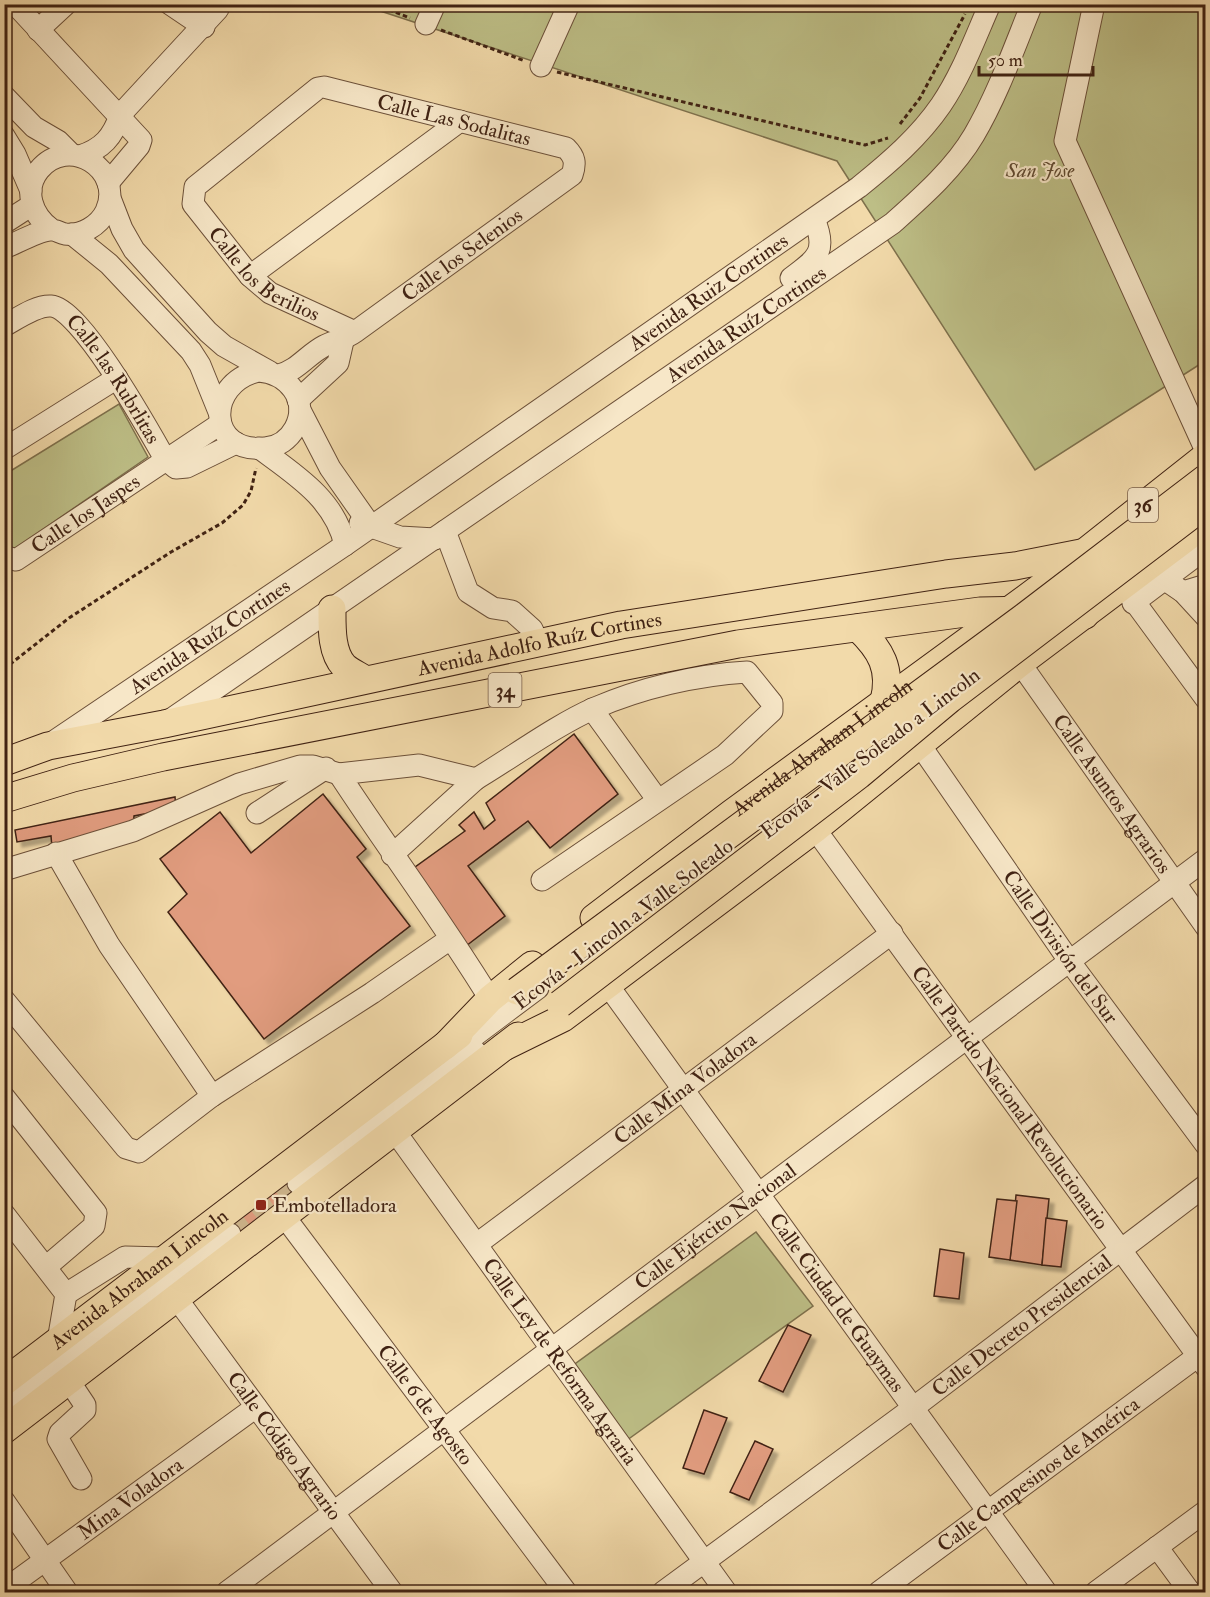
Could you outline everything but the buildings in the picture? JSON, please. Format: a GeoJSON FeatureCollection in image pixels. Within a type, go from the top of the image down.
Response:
{"type":"FeatureCollection","features":[{"type":"Feature","properties":{"kind":"main road","name":"Avenida Abraham Lincoln"},"geometry":{"type":"LineString","coordinates":[[445,1046],[490,999],[732,813],[884,702],[936,685],[999,647],[1051,609],[1081,553],[1206,456]]}},
{"type":"Feature","properties":{"kind":"main road","name":"Avenida Abraham Lincoln"},"geometry":{"type":"LineString","coordinates":[[4,1382],[445,1046],[868,730],[1024,617],[1206,478]]}},
{"type":"Feature","properties":{"kind":"main road","name":"36"},"geometry":{"type":"LineString","coordinates":[[4,1430],[859,775],[950,699],[1206,504]]}},
{"type":"Feature","properties":{"kind":"main road","name":"Avenida Abraham Lincoln"},"geometry":{"type":"LineString","coordinates":[[504,1047],[563,1018],[814,829],[920,745],[951,718],[999,647],[1051,609],[1128,595],[1206,523]]}},
{"type":"Feature","properties":{"kind":"main road","name":"Avenida Adolfo Ruíz Cortines"},"geometry":{"type":"LineString","coordinates":[[4,762],[48,746],[164,724],[621,625],[946,574],[1015,566],[1081,553]]}},
{"type":"Feature","properties":{"kind":"main road"},"geometry":{"type":"LineString","coordinates":[[946,574],[1051,609]]}},
{"type":"Feature","properties":{"kind":"main road"},"geometry":{"type":"LineString","coordinates":[[332,609],[332,633],[337,653],[344,666],[364,679]]}},
{"type":"Feature","properties":{"kind":"main road","name":"Avenida Adolfo Ruíz Cortines"},"geometry":{"type":"LineString","coordinates":[[4,799],[121,767],[738,644],[924,619],[1051,609]]}},
{"type":"Feature","properties":{"kind":"main road"},"geometry":{"type":"LineString","coordinates":[[924,619],[999,647]]}},
{"type":"Feature","properties":{"kind":"main road"},"geometry":{"type":"LineString","coordinates":[[858,628],[878,649],[885,662],[887,687],[884,702]]}},
{"type":"Feature","properties":{"kind":"main road"},"geometry":{"type":"LineString","coordinates":[[396,712],[448,687],[532,667],[536,662],[539,644]]}},
{"type":"Feature","properties":{"kind":"main road"},"geometry":{"type":"LineString","coordinates":[[936,685],[954,700],[951,718]]}},
{"type":"Feature","properties":{"kind":"main road"},"geometry":{"type":"LineString","coordinates":[[121,767],[164,724]]}},
{"type":"Feature","properties":{"kind":"street"},"geometry":{"type":"LineString","coordinates":[[4,136],[36,215],[51,229],[72,234],[86,231],[98,223],[106,212],[109,190],[141,140],[15,4]]}},
{"type":"Feature","properties":{"kind":"street"},"geometry":{"type":"LineString","coordinates":[[38,30],[66,4]]}},
{"type":"Feature","properties":{"kind":"street"},"geometry":{"type":"LineString","coordinates":[[170,4],[204,27]]}},
{"type":"Feature","properties":{"kind":"street"},"geometry":{"type":"LineString","coordinates":[[426,24],[435,4]]}},
{"type":"Feature","properties":{"kind":"street"},"geometry":{"type":"LineString","coordinates":[[541,66],[569,4]]}},
{"type":"Feature","properties":{"kind":"street","name":"Avenida Ruiz Cortines"},"geometry":{"type":"LineString","coordinates":[[370,525],[814,219],[886,165],[916,137],[941,104],[960,72],[990,4]]}},
{"type":"Feature","properties":{"kind":"street","name":"Avenida Ruíz Cortines"},"geometry":{"type":"LineString","coordinates":[[164,724],[893,223],[925,195],[973,136],[995,94],[1032,4]]}},
{"type":"Feature","properties":{"kind":"street"},"geometry":{"type":"LineString","coordinates":[[1094,4],[1065,141],[1206,451]]}},
{"type":"Feature","properties":{"kind":"street"},"geometry":{"type":"LineString","coordinates":[[4,223],[31,198],[37,172],[44,165],[61,156],[92,152],[106,141],[116,128],[120,115],[219,9]]}},
{"type":"Feature","properties":{"kind":"street","name":"Calle Las Sodalitas"},"geometry":{"type":"LineString","coordinates":[[193,197],[195,187],[318,88],[324,87],[566,148],[573,156],[575,165]]}},
{"type":"Feature","properties":{"kind":"street"},"geometry":{"type":"LineString","coordinates":[[4,96],[34,127],[58,141],[75,155],[97,165],[109,190],[122,229],[134,250],[208,332],[224,346],[288,381],[330,468],[370,525]]}},
{"type":"Feature","properties":{"kind":"street"},"geometry":{"type":"LineString","coordinates":[[250,276],[460,122]]}},
{"type":"Feature","properties":{"kind":"street","name":"Calle los Selenios"},"geometry":{"type":"LineString","coordinates":[[274,374],[297,368],[324,346],[349,336],[572,175],[575,165]]}},
{"type":"Feature","properties":{"kind":"street","name":"Calle los Berilios"},"geometry":{"type":"LineString","coordinates":[[193,197],[193,204],[250,276],[279,299],[349,336]]}},
{"type":"Feature","properties":{"kind":"street"},"geometry":{"type":"LineString","coordinates":[[656,387],[678,358],[810,264],[818,253],[821,236],[814,219]]}},
{"type":"Feature","properties":{"kind":"street"},"geometry":{"type":"LineString","coordinates":[[4,248],[51,229]]}},
{"type":"Feature","properties":{"kind":"street"},"geometry":{"type":"LineString","coordinates":[[72,234],[109,264],[191,351],[200,366],[220,418],[236,443]]}},
{"type":"Feature","properties":{"kind":"street","name":"Calle las Rubrlitas"},"geometry":{"type":"LineString","coordinates":[[4,326],[40,308],[56,307],[68,315],[117,378],[165,459]]}},
{"type":"Feature","properties":{"kind":"street"},"geometry":{"type":"LineString","coordinates":[[165,459],[176,468],[188,467],[236,443],[269,448],[287,438],[294,430],[299,405],[310,386],[338,363],[349,336]]}},
{"type":"Feature","properties":{"kind":"street"},"geometry":{"type":"LineString","coordinates":[[220,418],[228,388],[237,380],[258,371],[274,374]]}},
{"type":"Feature","properties":{"kind":"street"},"geometry":{"type":"LineString","coordinates":[[4,449],[117,378]]}},
{"type":"Feature","properties":{"kind":"street","name":"Calle los Jaspes"},"geometry":{"type":"LineString","coordinates":[[4,556],[16,560],[165,459],[220,418]]}},
{"type":"Feature","properties":{"kind":"street"},"geometry":{"type":"LineString","coordinates":[[259,448],[308,484],[335,515],[345,545]]}},
{"type":"Feature","properties":{"kind":"street"},"geometry":{"type":"LineString","coordinates":[[1051,609],[1206,468]]}},
{"type":"Feature","properties":{"kind":"street"},"geometry":{"type":"LineString","coordinates":[[1051,609],[1206,488]]}},
{"type":"Feature","properties":{"kind":"street"},"geometry":{"type":"LineString","coordinates":[[335,515],[400,537],[440,535],[468,592],[493,608],[512,611],[532,629],[539,644]]}},
{"type":"Feature","properties":{"kind":"street","name":"Avenida Ruíz Cortines"},"geometry":{"type":"LineString","coordinates":[[48,746],[345,545],[370,525]]}},
{"type":"Feature","properties":{"kind":"street"},"geometry":{"type":"LineString","coordinates":[[1203,689],[1128,595],[1164,579],[1206,548]]}},
{"type":"Feature","properties":{"kind":"street"},"geometry":{"type":"LineString","coordinates":[[1164,579],[1183,592],[1206,618]]}},
{"type":"Feature","properties":{"kind":"street"},"geometry":{"type":"LineString","coordinates":[[1183,592],[1206,585]]}},
{"type":"Feature","properties":{"kind":"street","name":"Calle Asuntos Agrarios"},"geometry":{"type":"LineString","coordinates":[[999,647],[1206,927]]}},
{"type":"Feature","properties":{"kind":"street"},"geometry":{"type":"LineString","coordinates":[[392,855],[476,779],[592,709],[630,694],[745,672],[749,674],[772,704],[772,711],[725,755],[657,799],[542,880]]}},
{"type":"Feature","properties":{"kind":"street","name":"Ecovía - Valle Soleado a Lincoln"},"geometry":{"type":"LineString","coordinates":[[295,1179],[552,996],[936,685]]}},
{"type":"Feature","properties":{"kind":"street"},"geometry":{"type":"LineString","coordinates":[[592,709],[657,799]]}},
{"type":"Feature","properties":{"kind":"street","name":"Calle División del Sur"},"geometry":{"type":"LineString","coordinates":[[920,745],[1070,962],[1206,1144]]}},
{"type":"Feature","properties":{"kind":"street"},"geometry":{"type":"LineString","coordinates":[[4,870],[133,831],[239,784],[300,766],[333,771],[419,765],[476,779]]}},
{"type":"Feature","properties":{"kind":"street"},"geometry":{"type":"LineString","coordinates":[[333,771],[490,999]]}},
{"type":"Feature","properties":{"kind":"street"},"geometry":{"type":"LineString","coordinates":[[257,813],[333,771]]}},
{"type":"Feature","properties":{"kind":"street","name":"Calle Partido Nacional Revolucionario"},"geometry":{"type":"LineString","coordinates":[[814,829],[1202,1361]]}},
{"type":"Feature","properties":{"kind":"street"},"geometry":{"type":"LineString","coordinates":[[56,853],[110,945],[212,1096]]}},
{"type":"Feature","properties":{"kind":"street","name":"Calle Ejército Nacional"},"geometry":{"type":"LineString","coordinates":[[227,1593],[443,1428],[551,1351],[1206,859]]}},
{"type":"Feature","properties":{"kind":"street","name":"Calle Mina Voladora"},"geometry":{"type":"LineString","coordinates":[[477,1244],[892,933]]}},
{"type":"Feature","properties":{"kind":"street"},"geometry":{"type":"LineString","coordinates":[[4,1000],[132,1152],[145,1150],[212,1096],[372,993],[450,939]]}},
{"type":"Feature","properties":{"kind":"street","name":"Calle Ciudad de Guaymas"},"geometry":{"type":"LineString","coordinates":[[607,984],[1046,1593]]}},
{"type":"Feature","properties":{"kind":"street"},"geometry":{"type":"LineString","coordinates":[[4,1097],[96,1213],[94,1226],[46,1267]]}},
{"type":"Feature","properties":{"kind":"street","name":"Calle Ley de Reforma Agraria"},"geometry":{"type":"LineString","coordinates":[[394,1130],[726,1593]]}},
{"type":"Feature","properties":{"kind":"street","name":"Calle Decreto Presidencial"},"geometry":{"type":"LineString","coordinates":[[663,1593],[914,1408],[1206,1185]]}},
{"type":"Feature","properties":{"kind":"street"},"geometry":{"type":"LineString","coordinates":[[4,1214],[66,1294],[58,1341]]}},
{"type":"Feature","properties":{"kind":"street","name":"Calle 6 de Agosto"},"geometry":{"type":"LineString","coordinates":[[284,1216],[566,1593]]}},
{"type":"Feature","properties":{"kind":"street"},"geometry":{"type":"LineString","coordinates":[[4,1395],[227,1230],[4,1407]]}},
{"type":"Feature","properties":{"kind":"street"},"geometry":{"type":"LineString","coordinates":[[66,1294],[125,1257],[165,1258]]}},
{"type":"Feature","properties":{"kind":"street","name":"Calle Código Agrario"},"geometry":{"type":"LineString","coordinates":[[177,1299],[393,1593]]}},
{"type":"Feature","properties":{"kind":"street","name":"Calle Campesinos de América"},"geometry":{"type":"LineString","coordinates":[[879,1593],[987,1511],[1202,1361]]}},
{"type":"Feature","properties":{"kind":"street"},"geometry":{"type":"LineString","coordinates":[[69,1381],[85,1405],[85,1410],[60,1433],[58,1439],[81,1479]]}},
{"type":"Feature","properties":{"kind":"street","name":"Mina Voladora"},"geometry":{"type":"LineString","coordinates":[[4,1590],[256,1407]]}},
{"type":"Feature","properties":{"kind":"street"},"geometry":{"type":"LineString","coordinates":[[4,1501],[12,1530],[44,1560],[67,1593]]}},
{"type":"Feature","properties":{"kind":"street"},"geometry":{"type":"LineString","coordinates":[[1096,1593],[1206,1511]]}},
{"type":"Feature","properties":{"kind":"street"},"geometry":{"type":"LineString","coordinates":[[1157,1547],[1190,1593]]}},
{"type":"Feature","properties":{"kind":"path"},"geometry":{"type":"LineString","coordinates":[[375,4],[577,78],[865,145],[891,138]]}},
{"type":"Feature","properties":{"kind":"path"},"geometry":{"type":"LineString","coordinates":[[897,130],[920,98],[970,4]]}},
{"type":"Feature","properties":{"kind":"path"},"geometry":{"type":"LineString","coordinates":[[4,669],[69,618],[171,552],[222,523],[243,505],[251,491],[259,448]]}},
{"type":"Feature","properties":{"kind":"green space","name":"San Jose"},"geometry":{"type":"Polygon","coordinates":[[[362,5],[1198,5],[1206,27],[1205,361],[1035,470],[837,161],[362,5]]]}},
{"type":"Feature","properties":{"kind":"green space"},"geometry":{"type":"Polygon","coordinates":[[[119,404],[148,457],[13,550],[5,536],[4,475],[119,404]]]}},
{"type":"Feature","properties":{"kind":"green space"},"geometry":{"type":"Polygon","coordinates":[[[756,1232],[813,1306],[623,1443],[568,1369],[756,1232]]]}},
{"type":"Feature","properties":{"kind":"tunnel"},"geometry":{"type":"LineString","coordinates":[[230,1234],[298,1183]]}},
{"type":"Feature","properties":{"kind":"place","name":"Embotelladora"},"geometry":{"type":"Point","coordinates":[261,1205]}}]}
